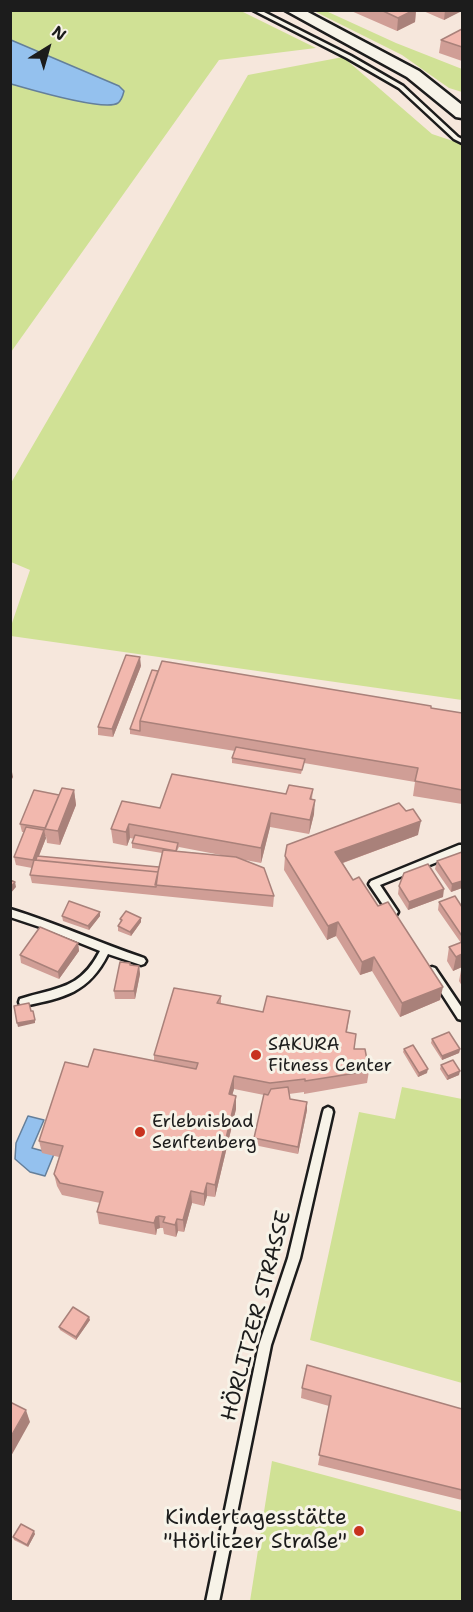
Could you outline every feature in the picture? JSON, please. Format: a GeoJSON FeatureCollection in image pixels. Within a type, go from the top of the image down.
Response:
{"type":"FeatureCollection","features":[{"type":"Feature","properties":{"kind":"main road"},"geometry":{"type":"LineString","coordinates":[[292,10],[413,74],[462,112]]}},
{"type":"Feature","properties":{"kind":"lane"},"geometry":{"type":"LineString","coordinates":[[255,10],[349,57],[401,87],[462,141]]}},
{"type":"Feature","properties":{"kind":"lane"},"geometry":{"type":"LineString","coordinates":[[399,921],[374,884],[462,848]]}},
{"type":"Feature","properties":{"kind":"lane"},"geometry":{"type":"LineString","coordinates":[[10,913],[65,931],[105,950],[141,961]]}},
{"type":"Feature","properties":{"kind":"lane"},"geometry":{"type":"LineString","coordinates":[[24,1002],[64,993],[79,985],[99,965],[105,950]]}},
{"type":"Feature","properties":{"kind":"lane"},"geometry":{"type":"LineString","coordinates":[[425,959],[462,1016]]}},
{"type":"Feature","properties":{"kind":"lane","name":"HÖRLITZER STRASSE"},"geometry":{"type":"LineString","coordinates":[[212,1602],[265,1345],[294,1258],[328,1112]]}},
{"type":"Feature","properties":{"kind":"green space"},"geometry":{"type":"Polygon","coordinates":[[[11,11],[241,11],[316,48],[219,60],[11,352],[11,11]]]}},
{"type":"Feature","properties":{"kind":"green space"},"geometry":{"type":"Polygon","coordinates":[[[314,11],[326,11],[396,43],[462,69],[462,92],[449,88],[402,55],[314,11]]]}},
{"type":"Feature","properties":{"kind":"green space"},"geometry":{"type":"Polygon","coordinates":[[[343,57],[432,134],[462,144],[462,700],[11,636],[11,626],[30,570],[11,562],[11,483],[248,75],[343,57]]]}},
{"type":"Feature","properties":{"kind":"green space"},"geometry":{"type":"Polygon","coordinates":[[[402,1087],[462,1099],[462,1383],[310,1340],[359,1112],[395,1119],[402,1087]]]}},
{"type":"Feature","properties":{"kind":"green space"},"geometry":{"type":"Polygon","coordinates":[[[272,1461],[462,1512],[462,1601],[250,1601],[272,1461]]]}},
{"type":"Feature","properties":{"kind":"water"},"geometry":{"type":"Polygon","coordinates":[[[11,40],[119,86],[124,91],[121,99],[118,103],[98,105],[11,84],[11,40]]]}},
{"type":"Feature","properties":{"kind":"water"},"geometry":{"type":"Polygon","coordinates":[[[28,1116],[44,1120],[32,1148],[54,1154],[45,1176],[30,1172],[15,1159],[16,1143],[28,1116]]]}},
{"type":"Feature","properties":{"kind":"building"},"geometry":{"type":"Polygon","coordinates":[[[381,10],[414,10],[398,18],[381,10]]]}},
{"type":"Feature","properties":{"kind":"building"},"geometry":{"type":"Polygon","coordinates":[[[462,29],[462,47],[441,40],[462,29]]]}},
{"type":"Feature","properties":{"kind":"building"},"geometry":{"type":"Polygon","coordinates":[[[126,655],[140,657],[112,729],[98,727],[126,655]]]}},
{"type":"Feature","properties":{"kind":"building"},"geometry":{"type":"Polygon","coordinates":[[[162,661],[462,713],[462,790],[415,781],[418,768],[140,721],[162,661]]]}},
{"type":"Feature","properties":{"kind":"building"},"geometry":{"type":"Polygon","coordinates":[[[152,670],[158,671],[140,721],[140,731],[130,729],[152,670]]]}},
{"type":"Feature","properties":{"kind":"building"},"geometry":{"type":"Polygon","coordinates":[[[236,747],[305,759],[302,770],[232,758],[236,747]]]}},
{"type":"Feature","properties":{"kind":"building"},"geometry":{"type":"Polygon","coordinates":[[[172,774],[286,794],[289,785],[313,789],[310,799],[315,800],[310,820],[271,813],[261,848],[129,824],[126,832],[111,829],[122,801],[160,808],[172,774]]]}},
{"type":"Feature","properties":{"kind":"building"},"geometry":{"type":"Polygon","coordinates":[[[62,788],[74,790],[58,831],[45,829],[62,788]]]}},
{"type":"Feature","properties":{"kind":"building"},"geometry":{"type":"Polygon","coordinates":[[[34,790],[59,795],[45,828],[20,824],[34,790]]]}},
{"type":"Feature","properties":{"kind":"building"},"geometry":{"type":"Polygon","coordinates":[[[399,803],[406,811],[413,809],[421,821],[335,852],[353,880],[359,877],[378,906],[388,902],[443,987],[402,1003],[374,957],[362,962],[338,922],[328,926],[285,856],[287,845],[399,803]]]}},
{"type":"Feature","properties":{"kind":"building"},"geometry":{"type":"Polygon","coordinates":[[[26,827],[44,830],[33,860],[14,857],[26,827]]]}},
{"type":"Feature","properties":{"kind":"building"},"geometry":{"type":"Polygon","coordinates":[[[135,835],[178,843],[176,851],[132,843],[135,835]]]}},
{"type":"Feature","properties":{"kind":"building"},"geometry":{"type":"Polygon","coordinates":[[[163,850],[236,857],[264,868],[274,896],[155,885],[163,850]]]}},
{"type":"Feature","properties":{"kind":"building"},"geometry":{"type":"Polygon","coordinates":[[[462,852],[462,881],[452,884],[437,861],[462,852]]]}},
{"type":"Feature","properties":{"kind":"building"},"geometry":{"type":"Polygon","coordinates":[[[37,856],[159,867],[158,872],[36,860],[37,856]]]}},
{"type":"Feature","properties":{"kind":"building"},"geometry":{"type":"Polygon","coordinates":[[[34,860],[158,872],[156,887],[30,875],[34,860]]]}},
{"type":"Feature","properties":{"kind":"building"},"geometry":{"type":"Polygon","coordinates":[[[428,864],[444,889],[409,902],[399,886],[404,873],[428,864]]]}},
{"type":"Feature","properties":{"kind":"building"},"geometry":{"type":"Polygon","coordinates":[[[455,896],[462,907],[462,936],[439,902],[455,896]]]}},
{"type":"Feature","properties":{"kind":"building"},"geometry":{"type":"Polygon","coordinates":[[[69,901],[100,912],[88,926],[62,916],[69,901]]]}},
{"type":"Feature","properties":{"kind":"building"},"geometry":{"type":"Polygon","coordinates":[[[126,911],[141,918],[130,932],[118,926],[126,911]]]}},
{"type":"Feature","properties":{"kind":"building"},"geometry":{"type":"Polygon","coordinates":[[[40,927],[78,943],[58,972],[20,955],[40,927]]]}},
{"type":"Feature","properties":{"kind":"building"},"geometry":{"type":"Polygon","coordinates":[[[462,942],[462,954],[456,957],[449,947],[462,942]]]}},
{"type":"Feature","properties":{"kind":"building"},"geometry":{"type":"Polygon","coordinates":[[[120,962],[139,966],[134,991],[114,991],[120,962]]]}},
{"type":"Feature","properties":{"kind":"building"},"geometry":{"type":"Polygon","coordinates":[[[174,988],[221,996],[217,1003],[263,1012],[267,996],[350,1011],[346,1032],[356,1034],[354,1049],[365,1049],[369,1071],[305,1081],[305,1079],[270,1083],[234,1076],[229,1094],[236,1096],[215,1185],[207,1183],[204,1194],[191,1191],[183,1220],[177,1219],[175,1225],[163,1222],[165,1217],[159,1216],[156,1217],[154,1223],[97,1212],[103,1192],[60,1183],[54,1174],[63,1146],[39,1141],[65,1062],[88,1067],[94,1049],[196,1069],[198,1063],[154,1055],[174,988]]]}},
{"type":"Feature","properties":{"kind":"building"},"geometry":{"type":"Polygon","coordinates":[[[29,1003],[35,1020],[17,1023],[14,1006],[29,1003]]]}},
{"type":"Feature","properties":{"kind":"building"},"geometry":{"type":"Polygon","coordinates":[[[449,1032],[460,1049],[442,1056],[432,1039],[449,1032]]]}},
{"type":"Feature","properties":{"kind":"building"},"geometry":{"type":"Polygon","coordinates":[[[413,1045],[428,1069],[419,1073],[404,1049],[413,1045]]]}},
{"type":"Feature","properties":{"kind":"building"},"geometry":{"type":"Polygon","coordinates":[[[453,1060],[460,1071],[448,1076],[441,1065],[453,1060]]]}},
{"type":"Feature","properties":{"kind":"building"},"geometry":{"type":"Polygon","coordinates":[[[288,1087],[290,1099],[307,1102],[298,1147],[254,1138],[264,1094],[268,1095],[271,1089],[288,1087]]]}},
{"type":"Feature","properties":{"kind":"building"},"geometry":{"type":"Polygon","coordinates":[[[73,1307],[89,1317],[76,1337],[59,1327],[73,1307]]]}},
{"type":"Feature","properties":{"kind":"building"},"geometry":{"type":"Polygon","coordinates":[[[307,1365],[462,1409],[462,1490],[319,1455],[331,1396],[302,1388],[307,1365]]]}},
{"type":"Feature","properties":{"kind":"building"},"geometry":{"type":"Polygon","coordinates":[[[10,1402],[26,1410],[10,1438],[10,1402]]]}},
{"type":"Feature","properties":{"kind":"building"},"geometry":{"type":"Polygon","coordinates":[[[21,1524],[34,1531],[27,1545],[13,1537],[21,1524]]]}},
{"type":"Feature","properties":{"kind":"place","name":"SAKURA Fitness Center"},"geometry":{"type":"Point","coordinates":[256,1055]}},
{"type":"Feature","properties":{"kind":"place","name":"Erlebnisbad Senftenberg"},"geometry":{"type":"Point","coordinates":[140,1132]}},
{"type":"Feature","properties":{"kind":"place","name":"Kindertagesstätte \"Hörlitzer Straße\""},"geometry":{"type":"Point","coordinates":[359,1531]}}]}
